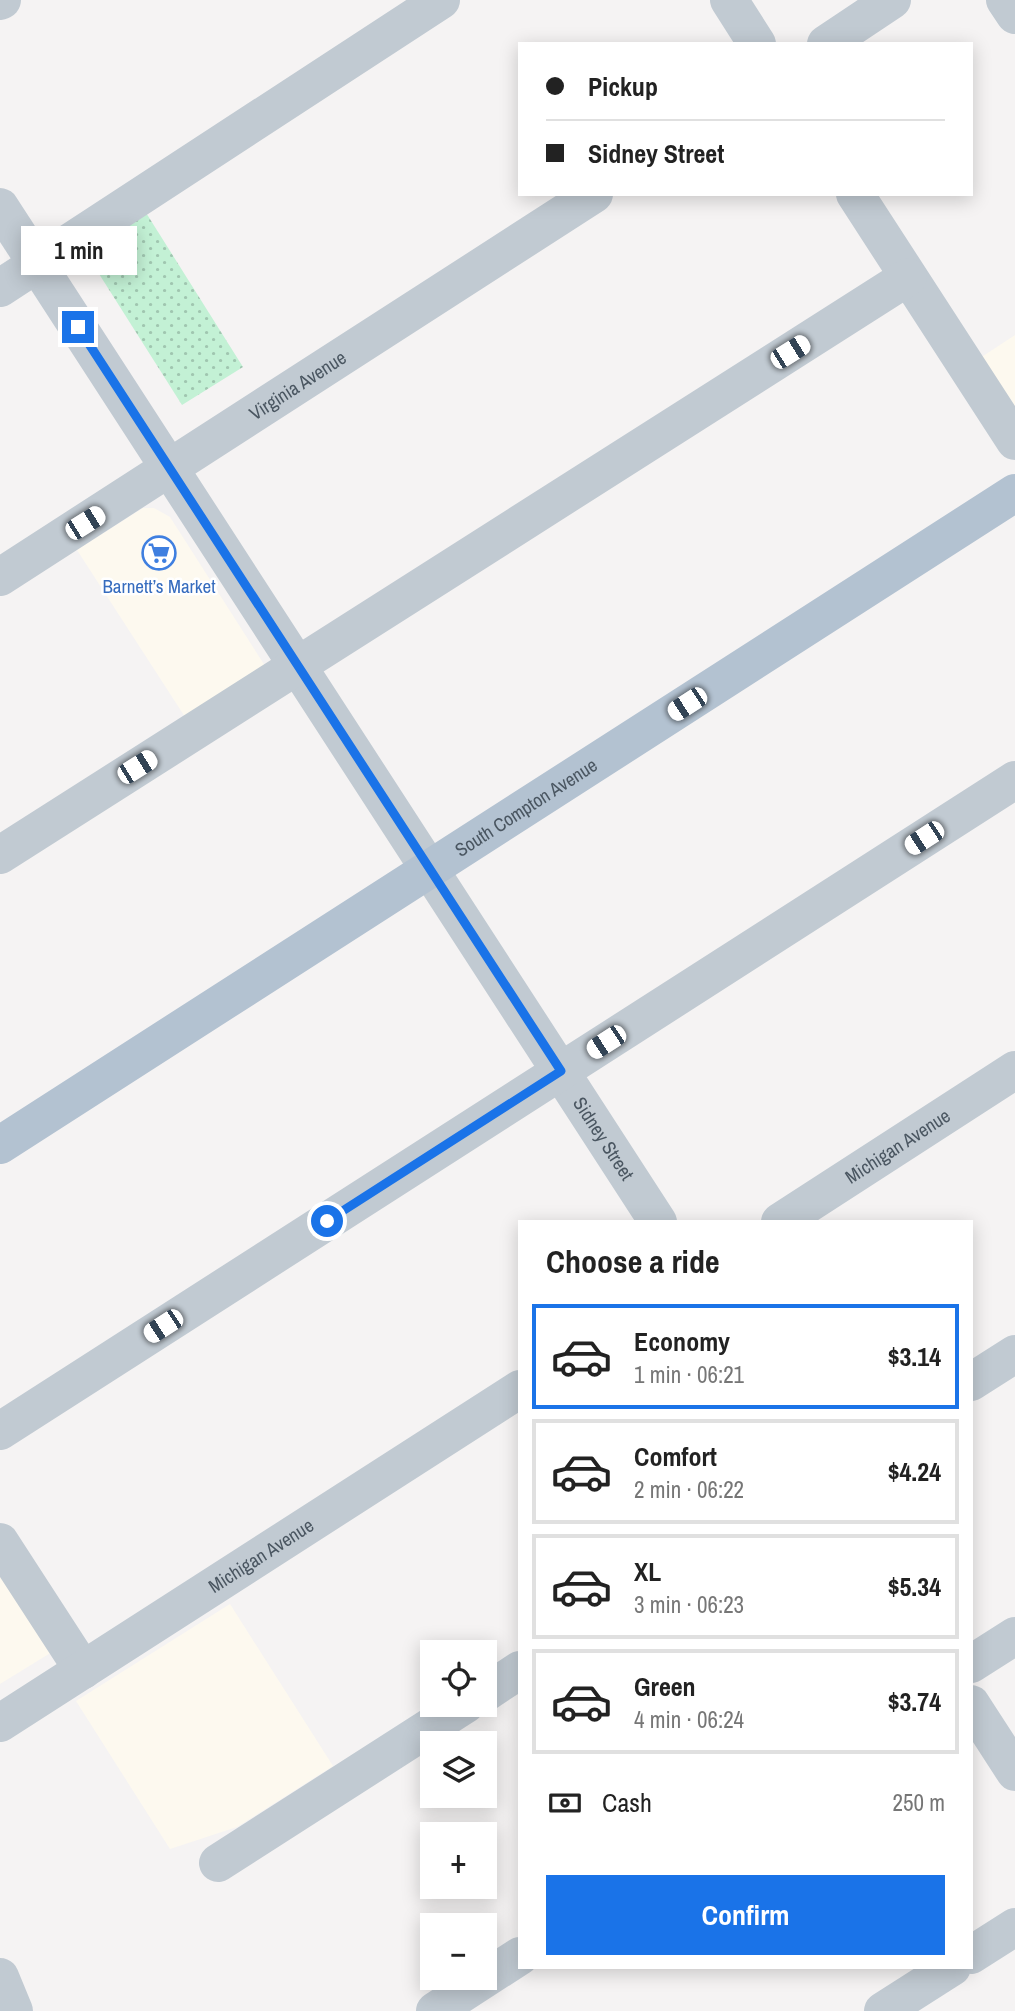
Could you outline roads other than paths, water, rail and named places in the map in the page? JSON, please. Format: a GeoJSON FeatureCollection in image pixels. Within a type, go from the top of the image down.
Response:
{"type":"FeatureCollection","features":[{"type":"Feature","properties":{"kind":"main road","name":"South Compton Avenue"},"geometry":{"type":"LineString","coordinates":[[0,1145],[1015,493]]}},
{"type":"Feature","properties":{"kind":"street"},"geometry":{"type":"LineString","coordinates":[[0,288],[441,0]]}},
{"type":"Feature","properties":{"kind":"street"},"geometry":{"type":"LineString","coordinates":[[729,0],[756,42]]}},
{"type":"Feature","properties":{"kind":"street"},"geometry":{"type":"LineString","coordinates":[[829,42],[892,0]]}},
{"type":"Feature","properties":{"kind":"street"},"geometry":{"type":"LineString","coordinates":[[1005,0],[1015,15]]}},
{"type":"Feature","properties":{"kind":"street","name":"Virginia Avenue"},"geometry":{"type":"LineString","coordinates":[[0,577],[591,196]]}},
{"type":"Feature","properties":{"kind":"street"},"geometry":{"type":"LineString","coordinates":[[856,196],[1015,441]]}},
{"type":"Feature","properties":{"kind":"street","name":"Sidney Street"},"geometry":{"type":"LineString","coordinates":[[0,207],[657,1220]]}},
{"type":"Feature","properties":{"kind":"street"},"geometry":{"type":"LineString","coordinates":[[0,855],[908,277]]}},
{"type":"Feature","properties":{"kind":"street"},"geometry":{"type":"LineString","coordinates":[[0,1431],[1015,780]]}},
{"type":"Feature","properties":{"kind":"street","name":"Michigan Avenue"},"geometry":{"type":"LineString","coordinates":[[782,1220],[1015,1070]]}},
{"type":"Feature","properties":{"kind":"street"},"geometry":{"type":"LineString","coordinates":[[973,1381],[1015,1354]]}},
{"type":"Feature","properties":{"kind":"street","name":"Michigan Avenue"},"geometry":{"type":"LineString","coordinates":[[0,1723],[518,1390]]}},
{"type":"Feature","properties":{"kind":"street"},"geometry":{"type":"LineString","coordinates":[[0,1542],[83,1670]]}},
{"type":"Feature","properties":{"kind":"street"},"geometry":{"type":"LineString","coordinates":[[973,1663],[1015,1636]]}},
{"type":"Feature","properties":{"kind":"street"},"geometry":{"type":"LineString","coordinates":[[497,1685],[518,1671]]}},
{"type":"Feature","properties":{"kind":"street"},"geometry":{"type":"LineString","coordinates":[[973,1707],[1015,1772]]}},
{"type":"Feature","properties":{"kind":"street"},"geometry":{"type":"LineString","coordinates":[[218,1863],[446,1717]]}},
{"type":"Feature","properties":{"kind":"street"},"geometry":{"type":"LineString","coordinates":[[973,1954],[1015,1927]]}},
{"type":"Feature","properties":{"kind":"street"},"geometry":{"type":"LineString","coordinates":[[435,2011],[518,1957]]}},
{"type":"Feature","properties":{"kind":"street"},"geometry":{"type":"LineString","coordinates":[[883,2011],[949,1969]]}},
{"type":"Feature","properties":{"kind":"street"},"geometry":{"type":"LineString","coordinates":[[0,1977],[14,2011]]}},
{"type":"Feature","properties":{"kind":"place","name":"Barnett’s Market"},"geometry":{"type":"Point","coordinates":[159,553]}}]}
